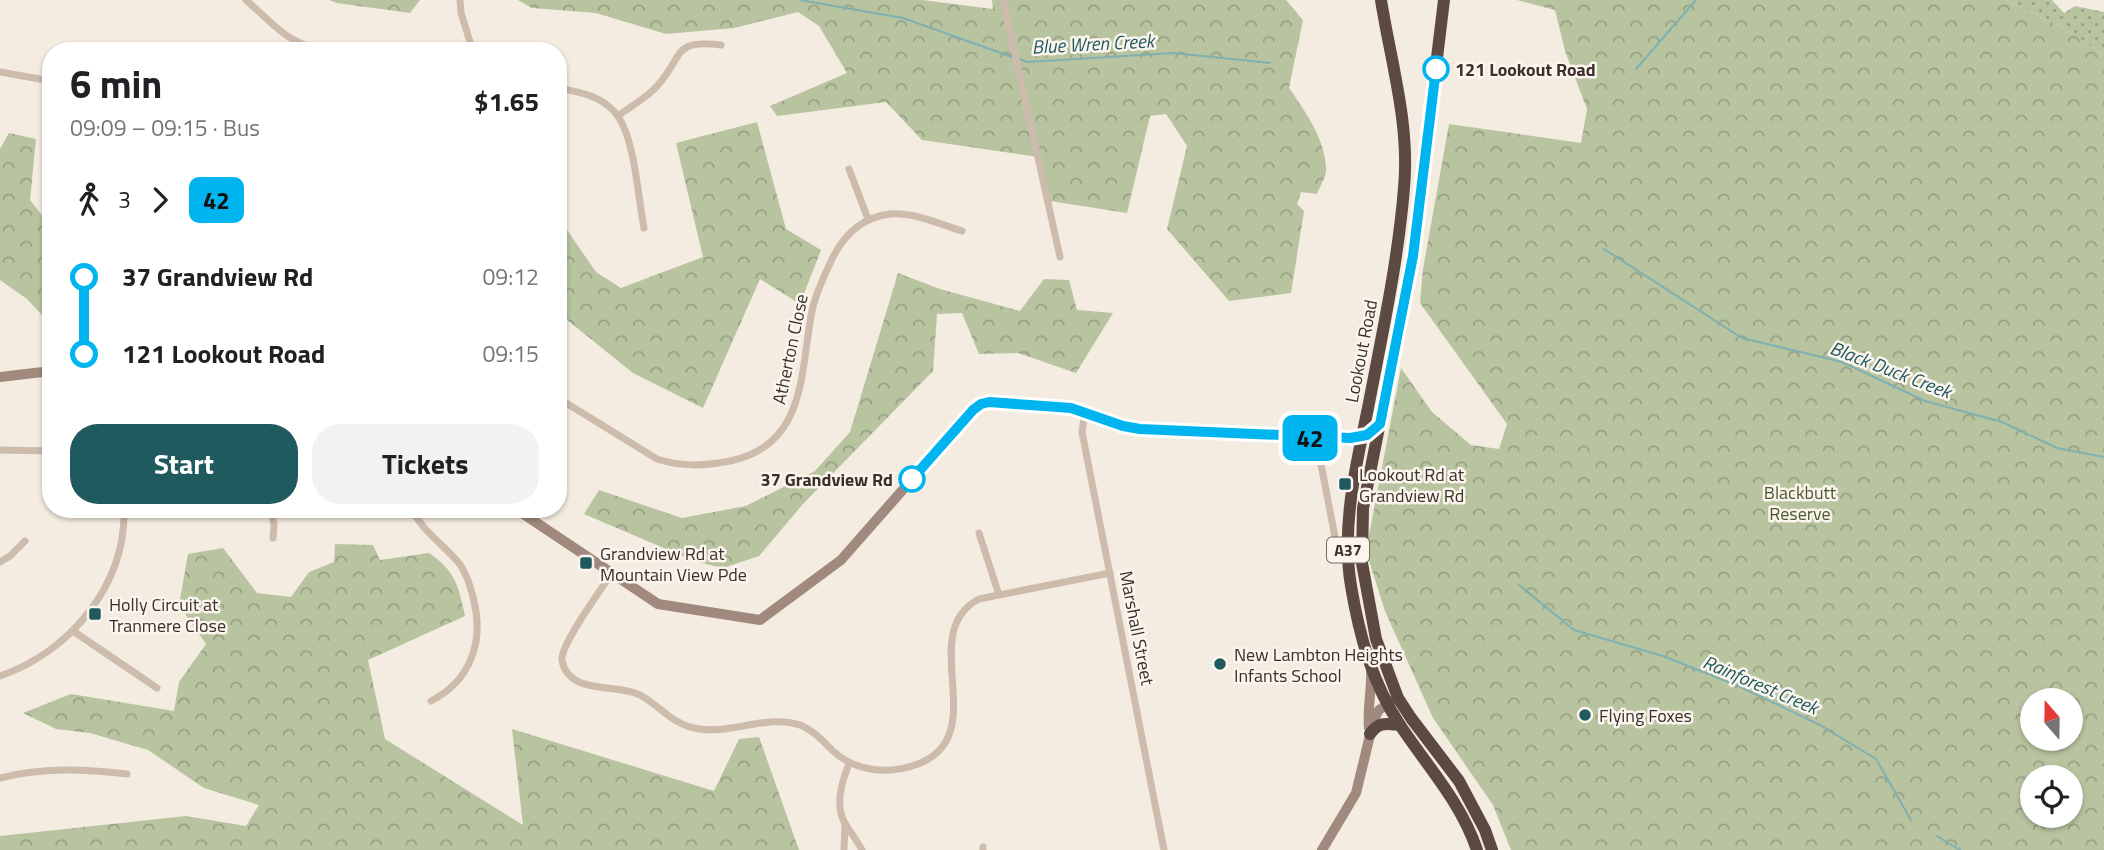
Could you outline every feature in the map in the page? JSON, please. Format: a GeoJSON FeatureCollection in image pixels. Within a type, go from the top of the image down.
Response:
{"type":"FeatureCollection","features":[{"type":"Feature","properties":{"kind":"highway","name":"Lookout Road"},"geometry":{"type":"LineString","coordinates":[[1381,0],[1403,112],[1405,186],[1382,335],[1349,511],[1348,556],[1351,584],[1370,662],[1393,701]]}},
{"type":"Feature","properties":{"kind":"highway","name":"Lookout Road"},"geometry":{"type":"LineString","coordinates":[[1393,701],[1373,631],[1362,563],[1363,508],[1413,256],[1444,0]]}},
{"type":"Feature","properties":{"kind":"highway","name":"A37"},"geometry":{"type":"LineString","coordinates":[[1393,701],[1400,725],[1463,816],[1477,850]]}},
{"type":"Feature","properties":{"kind":"highway","name":"A37"},"geometry":{"type":"LineString","coordinates":[[1393,701],[1411,718],[1459,781],[1481,821],[1492,850]]}},
{"type":"Feature","properties":{"kind":"highway"},"geometry":{"type":"LineString","coordinates":[[1370,734],[1376,726],[1382,724],[1400,725]]}},
{"type":"Feature","properties":{"kind":"street"},"geometry":{"type":"LineString","coordinates":[[246,0],[293,42]]}},
{"type":"Feature","properties":{"kind":"street"},"geometry":{"type":"LineString","coordinates":[[460,0],[470,42]]}},
{"type":"Feature","properties":{"kind":"street"},"geometry":{"type":"LineString","coordinates":[[1003,0],[1060,257]]}},
{"type":"Feature","properties":{"kind":"street"},"geometry":{"type":"LineString","coordinates":[[618,116],[657,86],[684,48],[698,43],[721,45]]}},
{"type":"Feature","properties":{"kind":"street"},"geometry":{"type":"LineString","coordinates":[[0,72],[42,79]]}},
{"type":"Feature","properties":{"kind":"street"},"geometry":{"type":"LineString","coordinates":[[567,90],[593,97],[618,116],[628,142],[645,228]]}},
{"type":"Feature","properties":{"kind":"street"},"geometry":{"type":"LineString","coordinates":[[849,169],[868,219],[900,214],[962,231]]}},
{"type":"Feature","properties":{"kind":"street","name":"Atherton Close"},"geometry":{"type":"LineString","coordinates":[[567,403],[657,458],[676,464],[699,466],[726,462],[751,455],[763,448],[774,439],[790,418],[800,393],[813,309],[826,271],[841,242],[853,229],[868,219]]}},
{"type":"Feature","properties":{"kind":"street"},"geometry":{"type":"LineString","coordinates":[[0,377],[42,372]]}},
{"type":"Feature","properties":{"kind":"street"},"geometry":{"type":"LineString","coordinates":[[530,518],[653,601],[752,620],[764,619],[841,560],[979,405],[996,402],[1071,408],[1140,429],[1316,438],[1362,437],[1380,424]]}},
{"type":"Feature","properties":{"kind":"street","name":"Marshall Street"},"geometry":{"type":"LineString","coordinates":[[1085,412],[1082,432],[1164,850]]}},
{"type":"Feature","properties":{"kind":"street"},"geometry":{"type":"LineString","coordinates":[[1316,438],[1335,537]]}},
{"type":"Feature","properties":{"kind":"street"},"geometry":{"type":"LineString","coordinates":[[0,450],[42,451]]}},
{"type":"Feature","properties":{"kind":"street"},"geometry":{"type":"LineString","coordinates":[[0,676],[27,664],[73,632],[98,599],[116,563],[122,542],[123,518]]}},
{"type":"Feature","properties":{"kind":"street"},"geometry":{"type":"LineString","coordinates":[[273,518],[273,538]]}},
{"type":"Feature","properties":{"kind":"street"},"geometry":{"type":"LineString","coordinates":[[416,518],[459,563],[471,588],[477,612],[477,636],[472,659],[456,684],[431,701]]}},
{"type":"Feature","properties":{"kind":"street"},"geometry":{"type":"LineString","coordinates":[[979,533],[999,595]]}},
{"type":"Feature","properties":{"kind":"street"},"geometry":{"type":"LineString","coordinates":[[0,562],[25,541]]}},
{"type":"Feature","properties":{"kind":"street"},"geometry":{"type":"LineString","coordinates":[[612,573],[577,625],[563,652],[562,659],[570,675],[601,689],[638,694],[667,717],[700,730],[772,723],[799,725],[819,737],[849,764],[872,770],[914,765],[928,758],[944,744],[953,721],[953,627],[962,610],[978,599],[1110,573]]}},
{"type":"Feature","properties":{"kind":"street"},"geometry":{"type":"LineString","coordinates":[[73,632],[157,688]]}},
{"type":"Feature","properties":{"kind":"street"},"geometry":{"type":"LineString","coordinates":[[1370,662],[1371,694],[1367,716],[1370,734]]}},
{"type":"Feature","properties":{"kind":"street"},"geometry":{"type":"LineString","coordinates":[[1322,850],[1356,793],[1377,713],[1393,701]]}},
{"type":"Feature","properties":{"kind":"street"},"geometry":{"type":"LineString","coordinates":[[844,850],[845,824],[839,793],[849,764]]}},
{"type":"Feature","properties":{"kind":"street"},"geometry":{"type":"LineString","coordinates":[[0,778],[51,769],[86,769],[127,774]]}},
{"type":"Feature","properties":{"kind":"street"},"geometry":{"type":"LineString","coordinates":[[845,824],[862,850]]}},
{"type":"Feature","properties":{"kind":"green space"},"geometry":{"type":"Polygon","coordinates":[[[329,0],[420,0],[410,13],[329,0]]]}},
{"type":"Feature","properties":{"kind":"green space"},"geometry":{"type":"Polygon","coordinates":[[[518,0],[922,0],[993,9],[992,0],[1286,0],[1303,20],[1289,88],[1318,136],[1326,168],[1317,194],[1301,192],[1297,204],[1304,211],[1291,293],[1229,301],[1167,229],[1187,146],[1166,114],[1150,116],[1127,213],[1050,201],[1038,157],[922,140],[886,102],[777,116],[770,106],[847,73],[819,26],[798,12],[734,28],[666,34],[596,13],[532,8],[518,0]]]}},
{"type":"Feature","properties":{"kind":"green space","name":"Blackbutt Reserve"},"geometry":{"type":"Polygon","coordinates":[[[1517,0],[2005,0],[2064,28],[2104,55],[2104,850],[1511,850],[1493,805],[1433,718],[1385,611],[1366,551],[1401,368],[1432,412],[1471,445],[1499,449],[1507,424],[1420,303],[1423,269],[1449,124],[1581,143],[1587,109],[1565,51],[1555,10],[1517,0]]]}},
{"type":"Feature","properties":{"kind":"green space"},"geometry":{"type":"Polygon","coordinates":[[[2005,0],[2052,0],[2064,13],[2075,6],[2104,12],[2104,55],[2064,28],[2005,0]]]}},
{"type":"Feature","properties":{"kind":"green space"},"geometry":{"type":"Polygon","coordinates":[[[757,122],[786,229],[821,250],[800,304],[760,279],[703,408],[633,373],[567,320],[567,230],[596,272],[621,288],[703,257],[676,143],[757,122]]]}},
{"type":"Feature","properties":{"kind":"green space"},"geometry":{"type":"Polygon","coordinates":[[[9,133],[36,139],[30,200],[42,215],[42,315],[27,299],[0,280],[0,149],[9,133]]]}},
{"type":"Feature","properties":{"kind":"green space"},"geometry":{"type":"Polygon","coordinates":[[[898,273],[940,289],[1020,311],[1044,279],[1069,280],[1077,310],[1113,313],[1076,373],[1018,353],[979,354],[962,313],[937,314],[933,371],[803,504],[759,556],[723,568],[694,561],[584,514],[599,490],[682,518],[746,506],[815,471],[850,432],[898,273]]]}},
{"type":"Feature","properties":{"kind":"green space"},"geometry":{"type":"Polygon","coordinates":[[[335,544],[373,545],[380,560],[429,553],[445,566],[461,596],[465,616],[368,660],[385,739],[523,825],[512,729],[714,791],[739,739],[759,737],[799,850],[0,850],[0,836],[186,816],[246,826],[259,805],[204,788],[148,750],[90,733],[56,729],[23,713],[71,694],[174,711],[179,682],[206,644],[179,605],[188,554],[223,548],[257,593],[291,597],[309,572],[334,562],[335,544]]]}},
{"type":"Feature","properties":{"kind":"waterway","name":"Blue Wren Creek"},"geometry":{"type":"LineString","coordinates":[[800,0],[903,18],[1012,57]]}},
{"type":"Feature","properties":{"kind":"waterway"},"geometry":{"type":"LineString","coordinates":[[1636,69],[1696,0]]}},
{"type":"Feature","properties":{"kind":"waterway","name":"Blue Wren Creek"},"geometry":{"type":"LineString","coordinates":[[1020,59],[1027,62],[1173,53],[1270,63]]}},
{"type":"Feature","properties":{"kind":"waterway","name":"Black Duck Creek"},"geometry":{"type":"LineString","coordinates":[[1604,249],[1742,338],[1842,362],[1925,401],[2002,422],[2057,448],[2104,457]]}},
{"type":"Feature","properties":{"kind":"waterway","name":"Rainforest Creek"},"geometry":{"type":"LineString","coordinates":[[1519,585],[1574,630],[1663,656],[1736,685],[1820,725],[1876,759],[1911,820]]}},
{"type":"Feature","properties":{"kind":"waterway","name":"Rainforest Creek"},"geometry":{"type":"LineString","coordinates":[[1937,836],[1960,850]]}},
{"type":"Feature","properties":{"kind":"bus line","name":"42"},"geometry":{"type":"LineString","coordinates":[[912,479],[973,410],[989,402],[1078,409],[1123,426],[1140,429],[1316,438],[1362,437],[1371,432],[1380,424],[1413,256],[1436,69]]}},
{"type":"Feature","properties":{"kind":"place","name":"121 Lookout Road"},"geometry":{"type":"Point","coordinates":[1436,69]}},
{"type":"Feature","properties":{"kind":"place","name":"37 Grandview Rd"},"geometry":{"type":"Point","coordinates":[912,479]}},
{"type":"Feature","properties":{"kind":"place","name":"Lookout Rd at Grandview Rd"},"geometry":{"type":"Point","coordinates":[1345,484]}},
{"type":"Feature","properties":{"kind":"place","name":"Grandview Rd at Mountain View Pde"},"geometry":{"type":"Point","coordinates":[586,563]}},
{"type":"Feature","properties":{"kind":"place","name":"Holly Circuit at Tranmere Close"},"geometry":{"type":"Point","coordinates":[95,614]}},
{"type":"Feature","properties":{"kind":"place","name":"New Lambton Heights Infants School"},"geometry":{"type":"Point","coordinates":[1220,664]}},
{"type":"Feature","properties":{"kind":"place","name":"Flying Foxes"},"geometry":{"type":"Point","coordinates":[1585,715]}}]}
